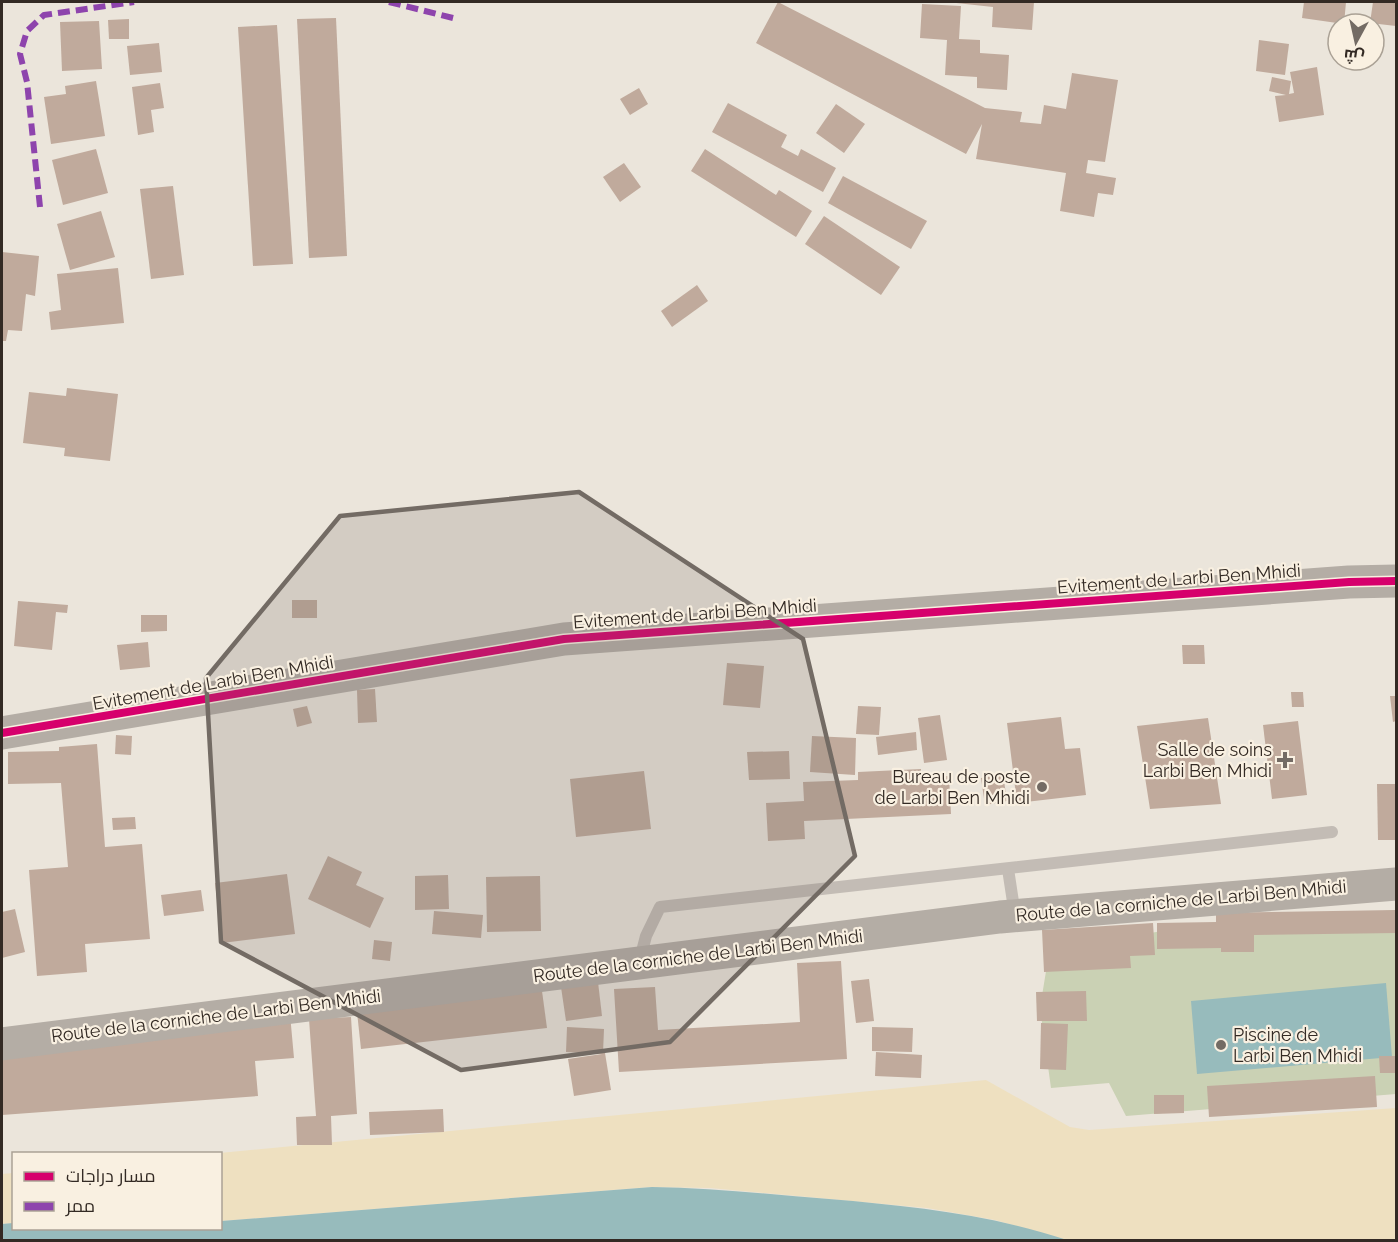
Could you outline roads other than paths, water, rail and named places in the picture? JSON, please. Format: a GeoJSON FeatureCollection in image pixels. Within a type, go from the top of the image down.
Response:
{"type":"FeatureCollection","features":[{"type":"Feature","properties":{"kind":"main road","name":"Evitement de Larbi Ben Mhidi"},"geometry":{"type":"LineString","coordinates":[[2,733],[564,639],[1337,583],[1396,581]]}},
{"type":"Feature","properties":{"kind":"main road","name":"Route de la corniche de Larbi Ben Mhidi"},"geometry":{"type":"LineString","coordinates":[[2,1044],[1015,916],[1396,884]]}},
{"type":"Feature","properties":{"kind":"lane"},"geometry":{"type":"LineString","coordinates":[[638,963],[646,936],[660,907],[1332,832]]}},
{"type":"Feature","properties":{"kind":"lane"},"geometry":{"type":"LineString","coordinates":[[1008,868],[1015,916]]}},
{"type":"Feature","properties":{"kind":"water"},"geometry":{"type":"Polygon","coordinates":[[[1386,983],[1392,1057],[1197,1074],[1191,1001],[1386,983]]]}},
{"type":"Feature","properties":{"kind":"water"},"geometry":{"type":"Polygon","coordinates":[[[652,1187],[740,1192],[919,1208],[979,1217],[1067,1240],[2,1240],[2,1224],[12,1223],[12,1230],[222,1230],[222,1221],[652,1187]]]}},
{"type":"Feature","properties":{"kind":"place","name":"Salle de soins Larbi Ben Mhidi"},"geometry":{"type":"Point","coordinates":[1285,760]}},
{"type":"Feature","properties":{"kind":"place","name":"Bureau de poste de Larbi Ben Mhidi"},"geometry":{"type":"Point","coordinates":[1042,787]}},
{"type":"Feature","properties":{"kind":"place","name":"Piscine de Larbi Ben Mhidi"},"geometry":{"type":"Point","coordinates":[1221,1045]}}]}
